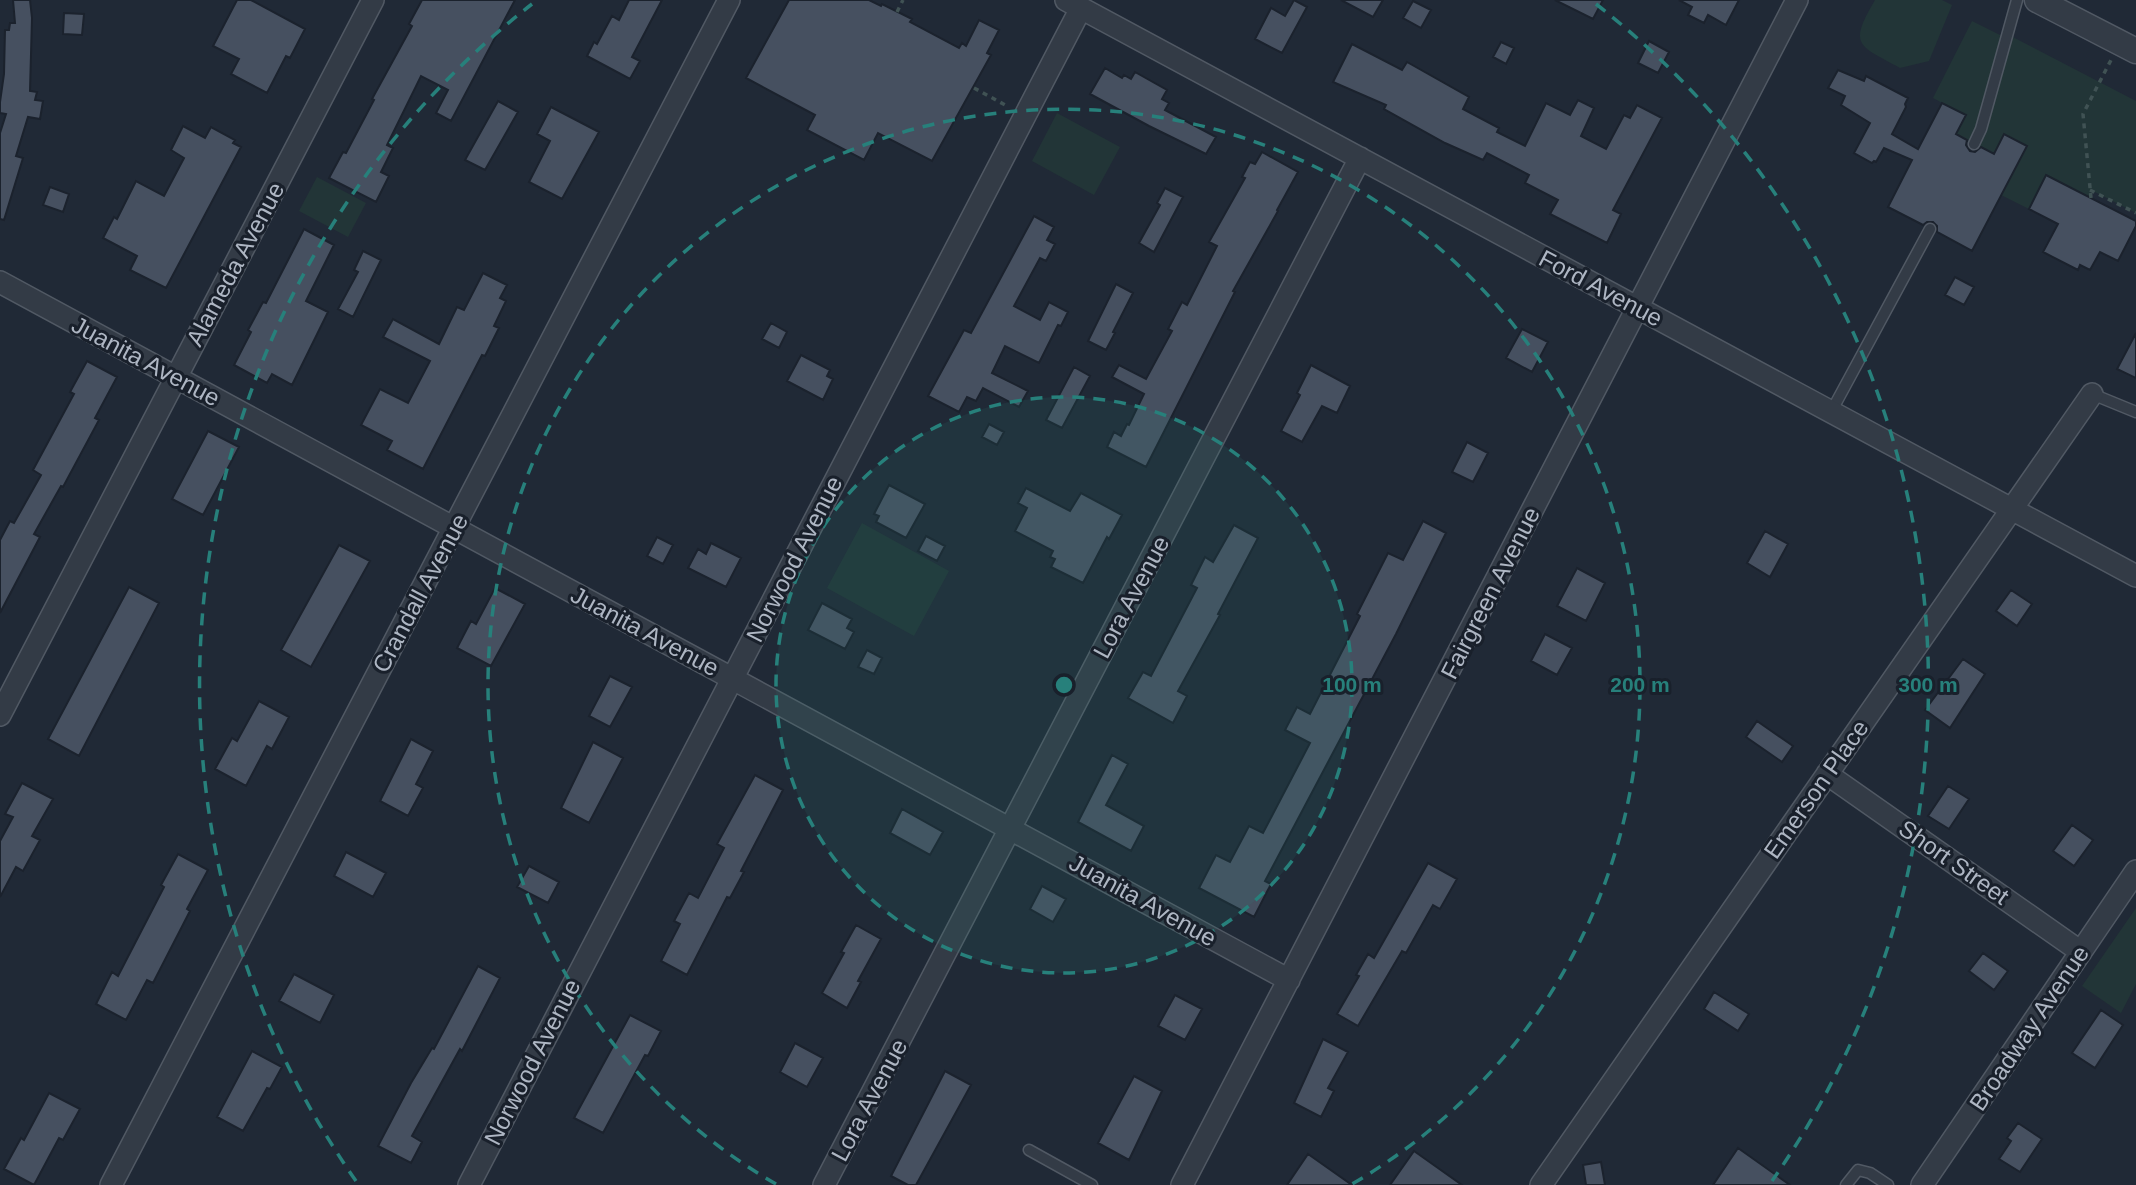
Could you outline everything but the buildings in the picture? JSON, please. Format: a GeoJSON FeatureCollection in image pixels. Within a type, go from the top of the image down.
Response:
{"type":"FeatureCollection","features":[{"type":"Feature","properties":{"kind":"street","name":"Alameda Avenue"},"geometry":{"type":"LineString","coordinates":[[0,715],[373,0]]}},
{"type":"Feature","properties":{"kind":"street","name":"Crandall Avenue"},"geometry":{"type":"LineString","coordinates":[[111,1185],[729,0]]}},
{"type":"Feature","properties":{"kind":"street","name":"Fairgreen Avenue"},"geometry":{"type":"LineString","coordinates":[[1182,1185],[1797,0]]}},
{"type":"Feature","properties":{"kind":"street"},"geometry":{"type":"LineString","coordinates":[[2037,0],[2128,47]]}},
{"type":"Feature","properties":{"kind":"street","name":"Ford Avenue"},"geometry":{"type":"LineString","coordinates":[[1073,4],[2136,576]]}},
{"type":"Feature","properties":{"kind":"street","name":"Norwood Avenue"},"geometry":{"type":"LineString","coordinates":[[468,1185],[1024,115],[1073,4]]}},
{"type":"Feature","properties":{"kind":"street","name":"Lora Avenue"},"geometry":{"type":"LineString","coordinates":[[824,1185],[1360,159]]}},
{"type":"Feature","properties":{"kind":"street","name":"Juanita Avenue"},"geometry":{"type":"LineString","coordinates":[[0,282],[1289,979]]}},
{"type":"Feature","properties":{"kind":"street","name":"Emerson Place"},"geometry":{"type":"LineString","coordinates":[[1541,1185],[2092,394]]}},
{"type":"Feature","properties":{"kind":"street","name":"Short Street"},"geometry":{"type":"LineString","coordinates":[[1827,774],[2081,952]]}},
{"type":"Feature","properties":{"kind":"street","name":"Broadway Avenue"},"geometry":{"type":"LineString","coordinates":[[1922,1185],[2136,871]]}},
{"type":"Feature","properties":{"kind":"lane"},"geometry":{"type":"LineString","coordinates":[[1973,144],[1981,129],[2017,0]]}},
{"type":"Feature","properties":{"kind":"lane"},"geometry":{"type":"LineString","coordinates":[[1831,412],[1930,229]]}},
{"type":"Feature","properties":{"kind":"lane"},"geometry":{"type":"LineString","coordinates":[[2092,394],[2136,412]]}},
{"type":"Feature","properties":{"kind":"lane"},"geometry":{"type":"LineString","coordinates":[[1029,1150],[1092,1185]]}},
{"type":"Feature","properties":{"kind":"lane"},"geometry":{"type":"LineString","coordinates":[[1846,1185],[1858,1170],[1870,1173],[1888,1185]]}},
{"type":"Feature","properties":{"kind":"path"},"geometry":{"type":"LineString","coordinates":[[897,12],[903,0]]}},
{"type":"Feature","properties":{"kind":"path"},"geometry":{"type":"LineString","coordinates":[[2091,198],[2083,114],[2128,47]]}},
{"type":"Feature","properties":{"kind":"path"},"geometry":{"type":"LineString","coordinates":[[974,88],[1024,115]]}},
{"type":"Feature","properties":{"kind":"path"},"geometry":{"type":"LineString","coordinates":[[2090,190],[2136,213]]}},
{"type":"Feature","properties":{"kind":"shaded area"},"geometry":{"type":"Polygon","coordinates":[[[1875,0],[1942,0],[1952,5],[1929,61],[1900,68],[1867,49],[1860,36],[1875,0]]]}},
{"type":"Feature","properties":{"kind":"shaded area"},"geometry":{"type":"Polygon","coordinates":[[[1972,21],[2006,38],[2007,34],[2136,101],[2136,213],[2091,190],[2091,198],[2047,175],[2029,209],[2001,195],[2004,135],[1994,154],[1956,134],[1965,115],[1933,98],[1972,21]]]}},
{"type":"Feature","properties":{"kind":"shaded area"},"geometry":{"type":"Polygon","coordinates":[[[1057,113],[1120,147],[1094,195],[1032,161],[1057,113]]]}},
{"type":"Feature","properties":{"kind":"shaded area"},"geometry":{"type":"Polygon","coordinates":[[[317,177],[366,203],[348,237],[299,211],[317,177]]]}},
{"type":"Feature","properties":{"kind":"shaded area"},"geometry":{"type":"Polygon","coordinates":[[[862,523],[949,571],[914,636],[827,588],[862,523]]]}},
{"type":"Feature","properties":{"kind":"shaded area"},"geometry":{"type":"Polygon","coordinates":[[[2136,908],[2136,984],[2121,1013],[2082,986],[2136,908]]]}}]}
